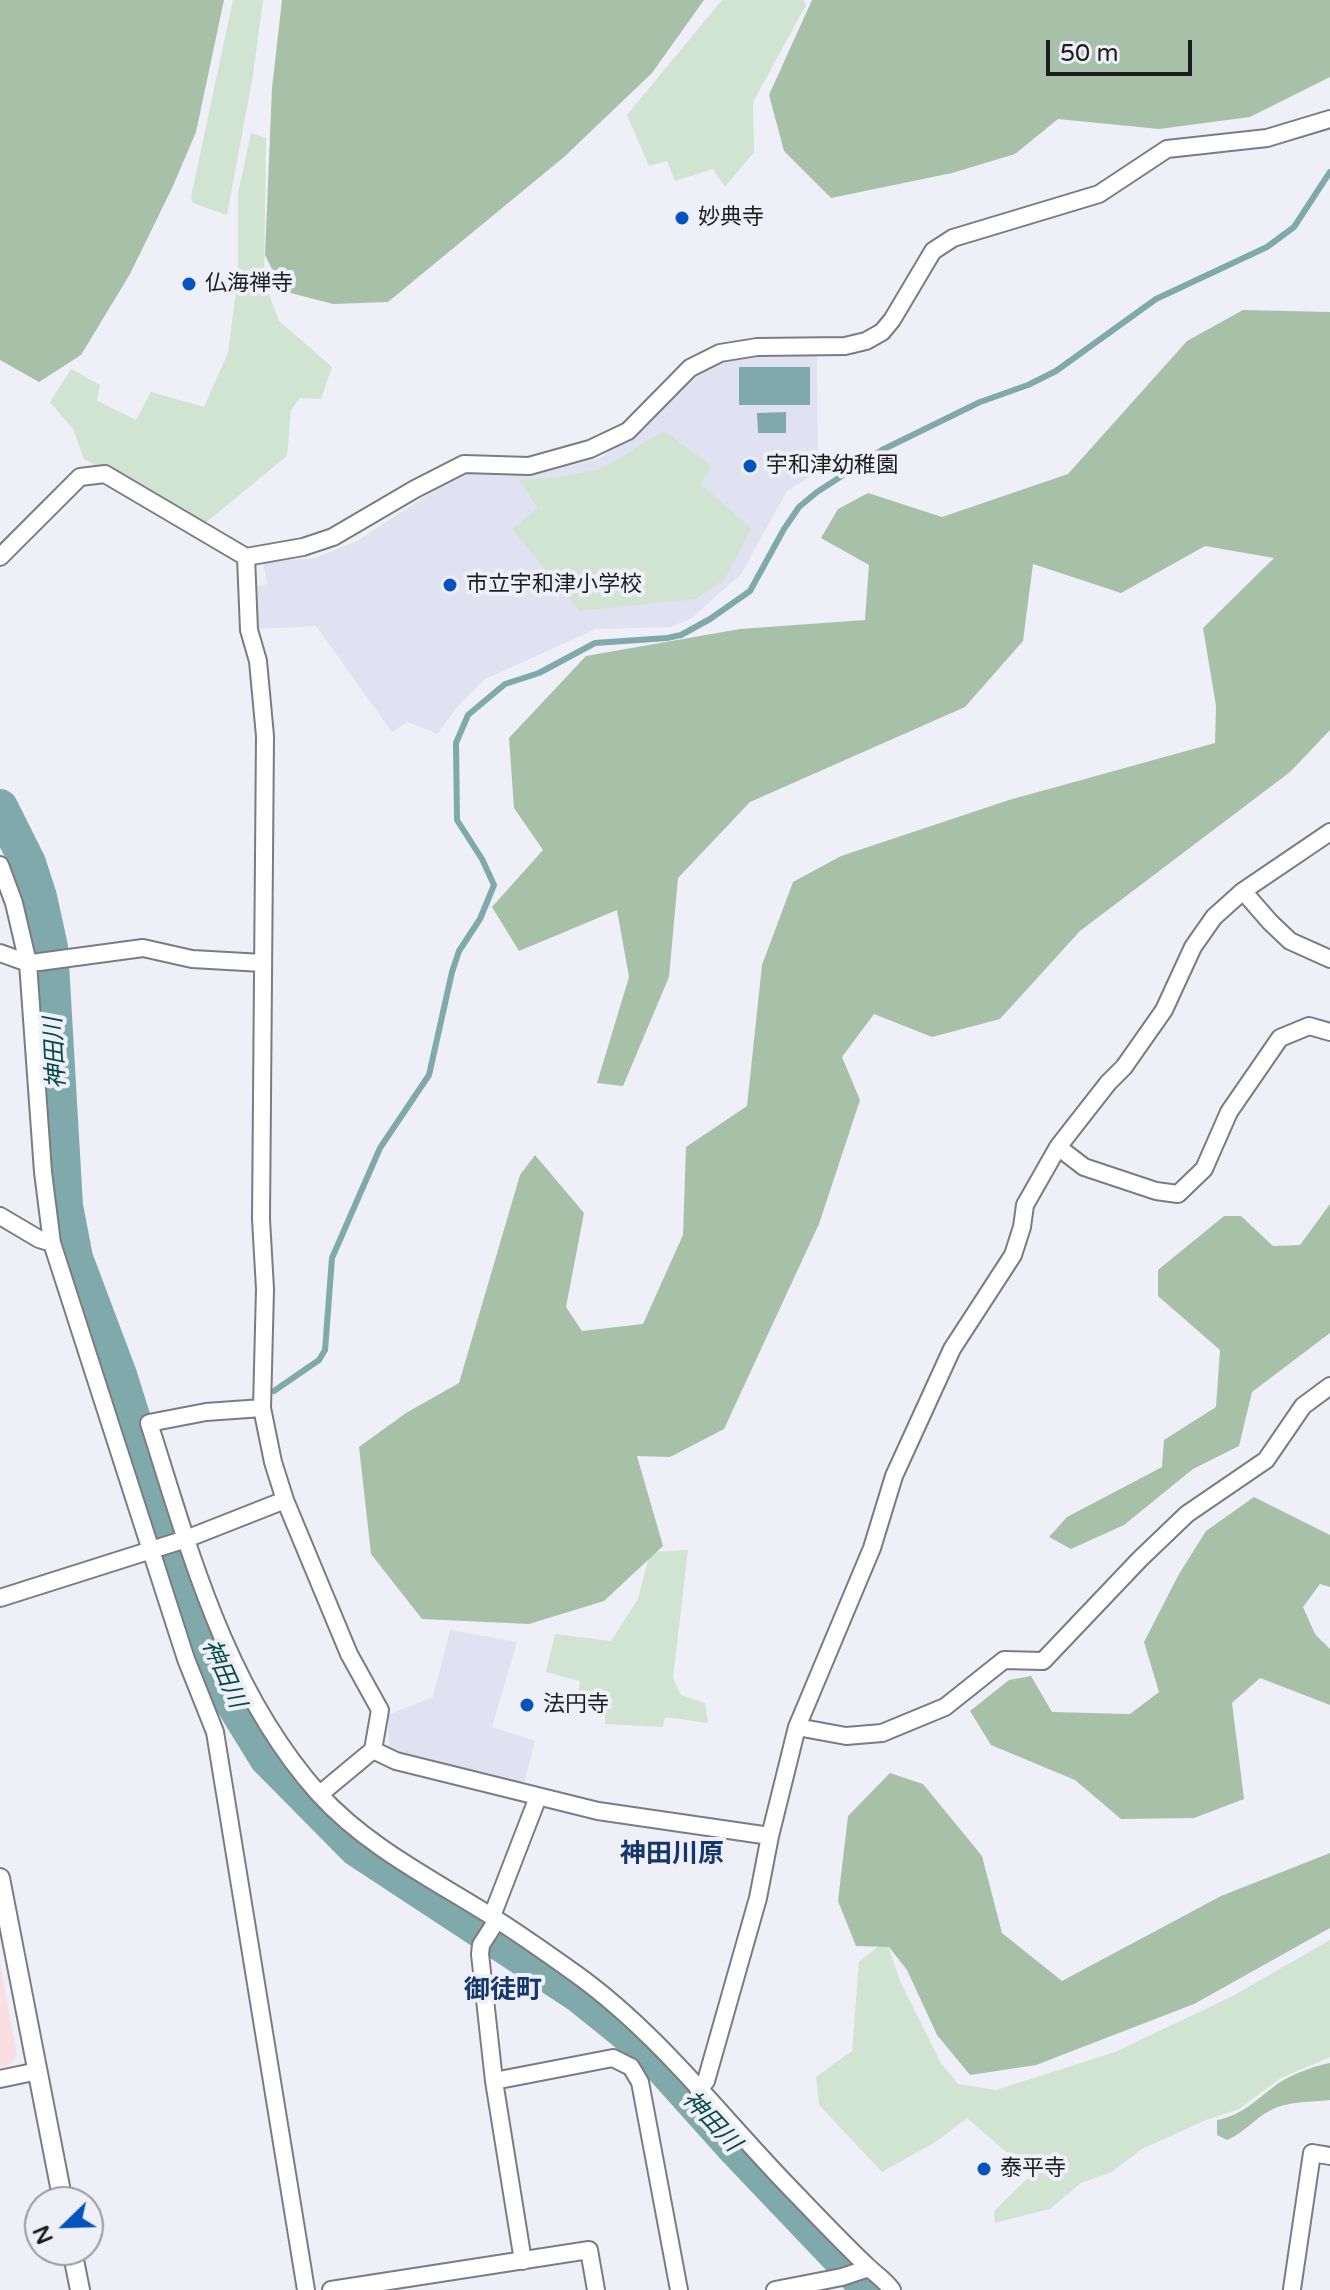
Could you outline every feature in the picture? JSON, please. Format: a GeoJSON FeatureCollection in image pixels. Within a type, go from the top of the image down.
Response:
{"type":"FeatureCollection","features":[{"type":"Feature","properties":{"kind":"street"},"geometry":{"type":"LineString","coordinates":[[0,557],[80,477],[105,474],[246,557],[303,547],[333,537],[464,464],[529,466],[590,449],[628,431],[690,368],[720,353],[757,347],[845,346],[866,341],[882,332],[892,320],[933,251],[953,238],[1099,194],[1167,149],[1267,138],[1330,119]]}},
{"type":"Feature","properties":{"kind":"street"},"geometry":{"type":"LineString","coordinates":[[246,557],[249,630],[258,661],[265,736],[261,1219],[265,1289],[262,1408],[273,1462],[285,1500],[349,1654],[380,1710],[373,1750],[320,1794]]}},
{"type":"Feature","properties":{"kind":"street"},"geometry":{"type":"LineString","coordinates":[[698,2089],[706,2081],[758,1898],[797,1727],[872,1548],[894,1476],[952,1349],[1013,1255],[1025,1205],[1058,1147],[1124,1067],[1164,1010],[1193,947],[1214,917],[1243,891],[1330,832]]}},
{"type":"Feature","properties":{"kind":"street"},"geometry":{"type":"LineString","coordinates":[[0,865],[34,962],[43,1172],[52,1243],[154,1548],[186,1659],[215,1732],[306,2290]]}},
{"type":"Feature","properties":{"kind":"street"},"geometry":{"type":"LineString","coordinates":[[1243,891],[1290,941],[1330,959]]}},
{"type":"Feature","properties":{"kind":"street"},"geometry":{"type":"LineString","coordinates":[[0,953],[34,962],[143,948],[192,959],[263,963]]}},
{"type":"Feature","properties":{"kind":"street"},"geometry":{"type":"LineString","coordinates":[[1058,1147],[1084,1167],[1156,1191],[1178,1194],[1204,1169],[1229,1112],[1280,1038],[1309,1026],[1330,1032]]}},
{"type":"Feature","properties":{"kind":"street"},"geometry":{"type":"LineString","coordinates":[[0,1216],[39,1239],[52,1243]]}},
{"type":"Feature","properties":{"kind":"street"},"geometry":{"type":"LineString","coordinates":[[797,1727],[846,1736],[882,1733],[945,1707],[1004,1660],[1043,1661],[1187,1514],[1266,1460],[1303,1406],[1330,1386]]}},
{"type":"Feature","properties":{"kind":"street"},"geometry":{"type":"LineString","coordinates":[[262,1408],[206,1412],[149,1423],[183,1540],[218,1628],[250,1694],[282,1746],[341,1816],[395,1858],[579,1976],[632,2020],[867,2269],[892,2290]]}},
{"type":"Feature","properties":{"kind":"street"},"geometry":{"type":"LineString","coordinates":[[0,1598],[183,1540],[285,1500]]}},
{"type":"Feature","properties":{"kind":"street"},"geometry":{"type":"LineString","coordinates":[[373,1750],[396,1761],[598,1811],[770,1836]]}},
{"type":"Feature","properties":{"kind":"street"},"geometry":{"type":"LineString","coordinates":[[523,2261],[494,2081],[480,1954],[538,1797]]}},
{"type":"Feature","properties":{"kind":"street"},"geometry":{"type":"LineString","coordinates":[[0,1878],[60,2186]]}},
{"type":"Feature","properties":{"kind":"street"},"geometry":{"type":"LineString","coordinates":[[494,2081],[613,2058],[631,2067],[640,2082],[679,2290]]}},
{"type":"Feature","properties":{"kind":"street"},"geometry":{"type":"LineString","coordinates":[[0,2079],[38,2071]]}},
{"type":"Feature","properties":{"kind":"street"},"geometry":{"type":"LineString","coordinates":[[1276,2290],[1294,2290],[1312,2153],[1330,2156]]}},
{"type":"Feature","properties":{"kind":"street"},"geometry":{"type":"LineString","coordinates":[[331,2290],[589,2250],[596,2290]]}},
{"type":"Feature","properties":{"kind":"street"},"geometry":{"type":"LineString","coordinates":[[75,2266],[80,2290]]}},
{"type":"Feature","properties":{"kind":"street"},"geometry":{"type":"LineString","coordinates":[[775,2290],[867,2269]]}},
{"type":"Feature","properties":{"kind":"shaded area"},"geometry":{"type":"Polygon","coordinates":[[[817,353],[818,472],[787,491],[741,574],[692,618],[671,627],[596,629],[485,679],[459,705],[437,734],[408,722],[392,732],[316,626],[258,629],[255,587],[267,584],[263,562],[315,558],[359,540],[459,474],[539,473],[600,458],[646,427],[695,372],[724,357],[817,353]]]}},
{"type":"Feature","properties":{"kind":"shaded area"},"geometry":{"type":"Polygon","coordinates":[[[450,1630],[517,1642],[492,1727],[535,1741],[524,1784],[389,1750],[388,1715],[433,1697],[450,1630]]]}},
{"type":"Feature","properties":{"kind":"shaded area"},"geometry":{"type":"Polygon","coordinates":[[[0,1963],[17,2056],[8,2066],[0,2067],[0,1963]]]}},
{"type":"Feature","properties":{"kind":"green space"},"geometry":{"type":"Polygon","coordinates":[[[0,0],[224,0],[196,132],[173,186],[130,274],[81,355],[39,382],[0,360],[0,0]]]}},
{"type":"Feature","properties":{"kind":"green space"},"geometry":{"type":"Polygon","coordinates":[[[233,0],[263,0],[253,75],[227,215],[193,203],[191,197],[233,0]]]}},
{"type":"Feature","properties":{"kind":"green space"},"geometry":{"type":"Polygon","coordinates":[[[282,0],[704,0],[652,73],[564,157],[388,302],[333,304],[283,291],[265,255],[272,88],[282,0]]]}},
{"type":"Feature","properties":{"kind":"green space"},"geometry":{"type":"Polygon","coordinates":[[[722,0],[804,0],[806,5],[753,102],[754,152],[725,187],[713,169],[675,181],[667,161],[649,166],[627,115],[722,0]]]}},
{"type":"Feature","properties":{"kind":"green space"},"geometry":{"type":"Polygon","coordinates":[[[812,0],[1330,0],[1330,77],[1250,117],[1159,129],[1058,119],[1015,154],[952,173],[831,198],[784,151],[769,95],[812,0]]]}},
{"type":"Feature","properties":{"kind":"green space"},"geometry":{"type":"Polygon","coordinates":[[[251,133],[266,138],[264,282],[279,321],[332,367],[321,399],[300,398],[291,410],[287,456],[204,524],[84,459],[73,429],[50,402],[71,369],[100,385],[97,401],[136,420],[151,392],[204,407],[228,353],[238,277],[238,193],[251,133]]]}},
{"type":"Feature","properties":{"kind":"green space"},"geometry":{"type":"Polygon","coordinates":[[[1243,310],[1330,312],[1330,730],[1290,772],[1080,931],[1000,1019],[932,1037],[874,1014],[842,1057],[860,1100],[819,1224],[724,1429],[670,1457],[637,1456],[663,1546],[604,1601],[529,1624],[422,1619],[371,1554],[359,1447],[406,1413],[459,1383],[520,1175],[535,1155],[584,1213],[566,1307],[582,1331],[643,1324],[683,1235],[686,1147],[747,1106],[762,965],[793,882],[841,856],[1009,800],[1215,743],[1216,706],[1203,628],[1274,558],[1205,546],[1121,593],[1033,564],[1023,641],[965,707],[750,802],[678,878],[669,977],[623,1086],[597,1083],[629,977],[617,910],[519,951],[492,907],[543,850],[514,808],[509,738],[586,656],[740,629],[865,620],[869,565],[821,538],[838,509],[868,493],[942,517],[1068,474],[1187,341],[1243,310]]]}},
{"type":"Feature","properties":{"kind":"green space"},"geometry":{"type":"Polygon","coordinates":[[[664,431],[712,466],[700,484],[751,528],[725,579],[696,599],[580,611],[512,529],[538,508],[519,480],[560,477],[601,469],[664,431]]]}},
{"type":"Feature","properties":{"kind":"green space"},"geometry":{"type":"Polygon","coordinates":[[[1330,1204],[1330,1333],[1252,1392],[1239,1446],[1193,1469],[1124,1525],[1071,1549],[1049,1537],[1067,1517],[1162,1467],[1164,1440],[1216,1407],[1220,1350],[1158,1296],[1158,1270],[1224,1216],[1241,1216],[1273,1246],[1300,1245],[1330,1204]]]}},
{"type":"Feature","properties":{"kind":"green space"},"geometry":{"type":"Polygon","coordinates":[[[1254,1497],[1330,1535],[1330,1587],[1320,1584],[1303,1607],[1315,1634],[1330,1649],[1330,1705],[1260,1678],[1232,1703],[1244,1799],[1194,1818],[1121,1819],[1075,1780],[991,1745],[970,1711],[1009,1680],[1031,1676],[1052,1712],[1130,1714],[1159,1692],[1144,1642],[1179,1574],[1206,1531],[1254,1497]]]}},
{"type":"Feature","properties":{"kind":"green space"},"geometry":{"type":"Polygon","coordinates":[[[688,1550],[673,1678],[681,1695],[705,1703],[708,1723],[665,1717],[663,1727],[605,1724],[605,1712],[576,1707],[580,1681],[546,1672],[555,1634],[611,1641],[638,1599],[650,1552],[688,1550]]]}},
{"type":"Feature","properties":{"kind":"green space"},"geometry":{"type":"Polygon","coordinates":[[[890,1773],[923,1784],[982,1856],[1002,1933],[1062,1981],[1221,1896],[1330,1853],[1330,1928],[1194,2004],[1036,2065],[970,2075],[937,2035],[907,1970],[889,1947],[856,1946],[838,1901],[848,1816],[890,1773]]]}},
{"type":"Feature","properties":{"kind":"green space"},"geometry":{"type":"Polygon","coordinates":[[[886,1940],[900,1981],[941,2063],[958,2084],[996,2090],[1115,2052],[1231,1997],[1330,1940],[1330,2057],[1281,2078],[1239,2109],[1206,2120],[1142,2149],[1112,2172],[1081,2183],[1050,2209],[995,2223],[994,2211],[1032,2174],[967,2118],[937,2141],[882,2172],[819,2105],[816,2077],[852,2051],[859,1962],[886,1940]]]}},
{"type":"Feature","properties":{"kind":"green space"},"geometry":{"type":"Polygon","coordinates":[[[1330,2063],[1330,2100],[1278,2107],[1227,2140],[1217,2135],[1217,2120],[1244,2109],[1287,2078],[1330,2063]]]}},
{"type":"Feature","properties":{"kind":"water"},"geometry":{"type":"Polygon","coordinates":[[[739,367],[810,367],[810,405],[739,405],[739,367]]]}},
{"type":"Feature","properties":{"kind":"water"},"geometry":{"type":"Polygon","coordinates":[[[786,412],[786,433],[758,433],[757,413],[786,412]]]}},
{"type":"Feature","properties":{"kind":"waterway"},"geometry":{"type":"LineString","coordinates":[[274,1391],[319,1360],[325,1350],[332,1258],[380,1148],[429,1075],[459,951],[480,919],[494,885],[482,859],[457,820],[456,743],[468,715],[505,684],[539,673],[595,643],[667,638],[681,635],[710,619],[750,591],[784,529],[799,507],[817,492],[882,450],[980,402],[1056,371],[1156,299],[1267,247],[1294,227],[1330,172]]}},
{"type":"Feature","properties":{"kind":"waterway","name":"神田川"},"geometry":{"type":"LineString","coordinates":[[0,807],[28,863],[50,947],[65,1206],[75,1258],[119,1375],[183,1579],[230,1698],[267,1758],[357,1849],[579,1995],[625,2032],[655,2059],[870,2290]]}},
{"type":"Feature","properties":{"kind":"place","name":"妙典寺"},"geometry":{"type":"Point","coordinates":[682,218]}},
{"type":"Feature","properties":{"kind":"place","name":"仏海禅寺"},"geometry":{"type":"Point","coordinates":[189,284]}},
{"type":"Feature","properties":{"kind":"place","name":"宇和津幼稚園"},"geometry":{"type":"Point","coordinates":[750,466]}},
{"type":"Feature","properties":{"kind":"place","name":"市立宇和津小学校"},"geometry":{"type":"Point","coordinates":[450,585]}},
{"type":"Feature","properties":{"kind":"place","name":"法円寺"},"geometry":{"type":"Point","coordinates":[527,1705]}},
{"type":"Feature","properties":{"kind":"place","name":"泰平寺"},"geometry":{"type":"Point","coordinates":[984,2169]}},
{"type":"Feature","properties":{"kind":"district","name":"神田川原"},"geometry":{"type":"Point","coordinates":[672,1855]}},
{"type":"Feature","properties":{"kind":"district","name":"御徒町"},"geometry":{"type":"Point","coordinates":[503,1991]}}]}
